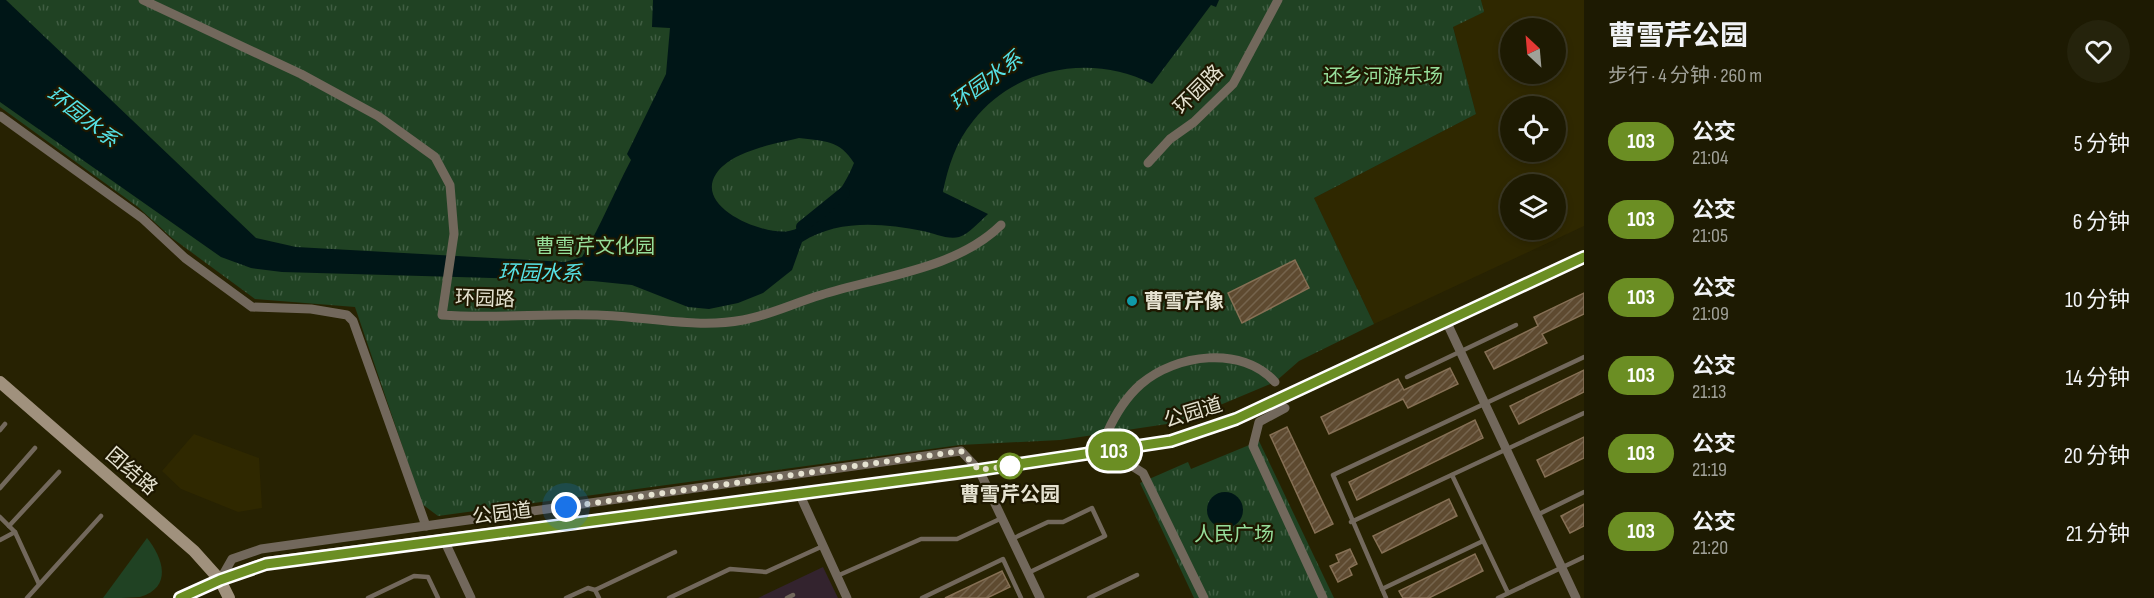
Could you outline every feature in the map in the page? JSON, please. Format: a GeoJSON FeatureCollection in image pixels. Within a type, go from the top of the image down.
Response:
{"type":"FeatureCollection","features":[{"type":"Feature","properties":{"kind":"main road","name":"公园道"},"geometry":{"type":"LineString","coordinates":[[180,598],[220,580],[266,564],[979,470],[1171,441],[1236,419],[1584,257]]}},
{"type":"Feature","properties":{"kind":"main road","name":"团结路"},"geometry":{"type":"LineString","coordinates":[[0,382],[194,551],[220,580],[229,598]]}},
{"type":"Feature","properties":{"kind":"street","name":"环园路"},"geometry":{"type":"LineString","coordinates":[[143,0],[301,74],[378,116],[416,141],[435,157],[450,186],[453,240],[442,315],[514,318],[598,315],[681,322],[742,320],[819,295],[939,261],[970,249],[1001,225]]}},
{"type":"Feature","properties":{"kind":"street","name":"环园路"},"geometry":{"type":"LineString","coordinates":[[1148,163],[1170,139],[1194,122],[1233,84],[1278,0]]}},
{"type":"Feature","properties":{"kind":"street"},"geometry":{"type":"LineString","coordinates":[[0,116],[142,218],[186,258],[252,307],[311,309],[347,315],[353,321],[426,526]]}},
{"type":"Feature","properties":{"kind":"street"},"geometry":{"type":"LineString","coordinates":[[1447,322],[1576,598]]}},
{"type":"Feature","properties":{"kind":"street"},"geometry":{"type":"LineString","coordinates":[[1107,433],[1127,398],[1142,383],[1180,363],[1203,358],[1238,361],[1265,370],[1275,381]]}},
{"type":"Feature","properties":{"kind":"street"},"geometry":{"type":"LineString","coordinates":[[1285,408],[1259,422],[1253,446],[1323,598]]}},
{"type":"Feature","properties":{"kind":"street"},"geometry":{"type":"LineString","coordinates":[[220,580],[232,559],[261,549],[961,451],[979,470],[1040,598]]}},
{"type":"Feature","properties":{"kind":"street"},"geometry":{"type":"LineString","coordinates":[[1115,460],[1124,461],[1143,473],[1204,598]]}},
{"type":"Feature","properties":{"kind":"street"},"geometry":{"type":"LineString","coordinates":[[799,493],[847,598]]}},
{"type":"Feature","properties":{"kind":"street"},"geometry":{"type":"LineString","coordinates":[[444,540],[471,598]]}},
{"type":"Feature","properties":{"kind":"lane"},"geometry":{"type":"LineString","coordinates":[[1407,376],[1516,325]]}},
{"type":"Feature","properties":{"kind":"lane"},"geometry":{"type":"LineString","coordinates":[[1386,598],[1351,522],[1349,510],[1333,476],[1584,357]]}},
{"type":"Feature","properties":{"kind":"lane"},"geometry":{"type":"LineString","coordinates":[[1351,522],[1584,414]]}},
{"type":"Feature","properties":{"kind":"lane"},"geometry":{"type":"LineString","coordinates":[[0,430],[5,424]]}},
{"type":"Feature","properties":{"kind":"lane"},"geometry":{"type":"LineString","coordinates":[[0,488],[35,448]]}},
{"type":"Feature","properties":{"kind":"lane"},"geometry":{"type":"LineString","coordinates":[[9,526],[58,472]]}},
{"type":"Feature","properties":{"kind":"lane"},"geometry":{"type":"LineString","coordinates":[[1452,475],[1508,593]]}},
{"type":"Feature","properties":{"kind":"lane"},"geometry":{"type":"LineString","coordinates":[[1537,514],[1584,492]]}},
{"type":"Feature","properties":{"kind":"lane"},"geometry":{"type":"LineString","coordinates":[[1012,539],[1048,522],[1063,522],[1092,508],[1105,536],[1028,573]]}},
{"type":"Feature","properties":{"kind":"lane"},"geometry":{"type":"LineString","coordinates":[[27,598],[101,516]]}},
{"type":"Feature","properties":{"kind":"lane"},"geometry":{"type":"LineString","coordinates":[[0,517],[15,532],[39,584]]}},
{"type":"Feature","properties":{"kind":"lane"},"geometry":{"type":"LineString","coordinates":[[837,576],[921,539],[957,540],[1002,518]]}},
{"type":"Feature","properties":{"kind":"lane"},"geometry":{"type":"LineString","coordinates":[[0,540],[15,532]]}},
{"type":"Feature","properties":{"kind":"lane"},"geometry":{"type":"LineString","coordinates":[[1382,589],[1483,541]]}},
{"type":"Feature","properties":{"kind":"lane"},"geometry":{"type":"LineString","coordinates":[[669,598],[730,569],[766,572],[824,546]]}},
{"type":"Feature","properties":{"kind":"lane"},"geometry":{"type":"LineString","coordinates":[[566,598],[588,588],[595,590],[675,552]]}},
{"type":"Feature","properties":{"kind":"lane"},"geometry":{"type":"LineString","coordinates":[[1498,598],[1584,557]]}},
{"type":"Feature","properties":{"kind":"lane"},"geometry":{"type":"LineString","coordinates":[[922,598],[1003,559],[1021,598]]}},
{"type":"Feature","properties":{"kind":"lane"},"geometry":{"type":"LineString","coordinates":[[1089,598],[1137,575]]}},
{"type":"Feature","properties":{"kind":"lane"},"geometry":{"type":"LineString","coordinates":[[368,598],[414,576],[428,577],[438,598]]}},
{"type":"Feature","properties":{"kind":"lane"},"geometry":{"type":"LineString","coordinates":[[595,590],[599,598]]}},
{"type":"Feature","properties":{"kind":"lane"},"geometry":{"type":"LineString","coordinates":[[787,598],[793,595]]}},
{"type":"Feature","properties":{"kind":"shaded area"},"geometry":{"type":"Polygon","coordinates":[[[1481,0],[1584,0],[1584,226],[1566,234],[1566,174],[1500,174],[1500,240],[1554,240],[1374,324],[1314,198],[1476,114],[1453,26],[1484,12],[1481,0]]]}},
{"type":"Feature","properties":{"kind":"shaded area"},"geometry":{"type":"Polygon","coordinates":[[[194,434],[259,458],[262,508],[238,512],[181,489],[162,471],[194,434]]]}},
{"type":"Feature","properties":{"kind":"shaded area"},"geometry":{"type":"Polygon","coordinates":[[[823,567],[838,598],[758,598],[823,567]]]}},
{"type":"Feature","properties":{"kind":"green space","name":"曹雪芹文化园"},"geometry":{"type":"Polygon","coordinates":[[[0,0],[1481,0],[1484,12],[1453,27],[1476,114],[1314,198],[1374,324],[1299,361],[1275,382],[1194,416],[1167,424],[1060,440],[960,445],[438,516],[422,504],[355,307],[255,299],[172,238],[138,207],[0,107],[0,0]]]}},
{"type":"Feature","properties":{"kind":"green space","name":"人民广场"},"geometry":{"type":"Polygon","coordinates":[[[1259,441],[1334,598],[1194,598],[1140,483],[1188,462],[1191,469],[1259,441]]]}},
{"type":"Feature","properties":{"kind":"green space"},"geometry":{"type":"Polygon","coordinates":[[[147,538],[161,563],[161,579],[157,586],[140,597],[103,598],[147,538]]]}},
{"type":"Feature","properties":{"kind":"water"},"geometry":{"type":"Polygon","coordinates":[[[0,0],[6,0],[256,238],[296,247],[565,262],[582,257],[589,245],[631,160],[627,154],[666,74],[670,28],[652,27],[653,0],[1219,0],[1216,7],[1211,5],[1152,84],[1129,74],[1105,69],[1080,68],[1032,77],[1010,88],[990,103],[973,121],[957,146],[943,192],[988,214],[967,233],[950,238],[892,226],[861,225],[830,229],[802,242],[792,270],[763,293],[738,303],[709,309],[688,307],[632,285],[593,281],[282,272],[251,268],[221,257],[0,102],[0,0]],[[799,138],[742,154],[723,166],[716,174],[712,186],[715,198],[723,208],[750,224],[778,231],[789,231],[800,227],[820,214],[837,195],[854,163],[849,155],[831,143],[799,138]]]}},
{"type":"Feature","properties":{"kind":"water"},"geometry":{"type":"Polygon","coordinates":[[[1225,492],[1238,497],[1243,510],[1238,523],[1225,528],[1212,523],[1207,510],[1212,497],[1225,492]]]}},
{"type":"Feature","properties":{"kind":"building"},"geometry":{"type":"Polygon","coordinates":[[[1295,260],[1309,288],[1242,323],[1228,293],[1295,260]]]}},
{"type":"Feature","properties":{"kind":"building"},"geometry":{"type":"Polygon","coordinates":[[[1584,293],[1584,314],[1542,334],[1547,343],[1494,369],[1485,352],[1538,326],[1534,317],[1584,293]]]}},
{"type":"Feature","properties":{"kind":"building"},"geometry":{"type":"Polygon","coordinates":[[[1450,368],[1458,384],[1408,408],[1403,399],[1329,434],[1321,417],[1398,379],[1404,390],[1450,368]]]}},
{"type":"Feature","properties":{"kind":"building"},"geometry":{"type":"Polygon","coordinates":[[[1584,370],[1584,392],[1519,424],[1510,406],[1584,370]]]}},
{"type":"Feature","properties":{"kind":"building"},"geometry":{"type":"Polygon","coordinates":[[[1475,420],[1483,438],[1357,500],[1349,482],[1475,420]]]}},
{"type":"Feature","properties":{"kind":"building"},"geometry":{"type":"Polygon","coordinates":[[[1287,427],[1333,524],[1315,533],[1270,435],[1287,427]]]}},
{"type":"Feature","properties":{"kind":"building"},"geometry":{"type":"Polygon","coordinates":[[[1584,437],[1584,458],[1545,477],[1537,460],[1584,437]]]}},
{"type":"Feature","properties":{"kind":"building"},"geometry":{"type":"Polygon","coordinates":[[[1449,499],[1457,516],[1382,553],[1373,536],[1449,499]]]}},
{"type":"Feature","properties":{"kind":"building"},"geometry":{"type":"Polygon","coordinates":[[[1584,504],[1584,526],[1570,533],[1561,516],[1584,504]]]}},
{"type":"Feature","properties":{"kind":"building"},"geometry":{"type":"Polygon","coordinates":[[[1350,549],[1357,564],[1349,568],[1352,575],[1338,582],[1330,566],[1339,562],[1336,555],[1350,549]]]}},
{"type":"Feature","properties":{"kind":"building"},"geometry":{"type":"Polygon","coordinates":[[[1475,554],[1483,571],[1429,598],[1403,598],[1399,591],[1475,554]]]}},
{"type":"Feature","properties":{"kind":"building"},"geometry":{"type":"Polygon","coordinates":[[[1002,571],[1010,587],[987,598],[945,598],[1002,571]]]}},
{"type":"Feature","properties":{"kind":"waterway","name":"环园水系"},"geometry":{"type":"LineString","coordinates":[[802,227],[844,193]]}},
{"type":"Feature","properties":{"kind":"bus line","name":"103"},"geometry":{"type":"LineString","coordinates":[[180,598],[220,580],[266,564],[979,470],[1171,441],[1236,419],[1584,257]]}},
{"type":"Feature","properties":{"kind":"place","name":"曹雪芹像"},"geometry":{"type":"Point","coordinates":[1132,301]}},
{"type":"Feature","properties":{"kind":"place","name":"曹雪芹公园"},"geometry":{"type":"Point","coordinates":[1010,466]}},
{"type":"Feature","properties":{"kind":"route"},"geometry":{"type":"LineString","coordinates":[[566,507],[961,451],[979,470],[1010,466]]}},
{"type":"Feature","properties":{"kind":"park label","name":"还乡河游乐场"},"geometry":{"type":"Point","coordinates":[1383,76]}}]}
